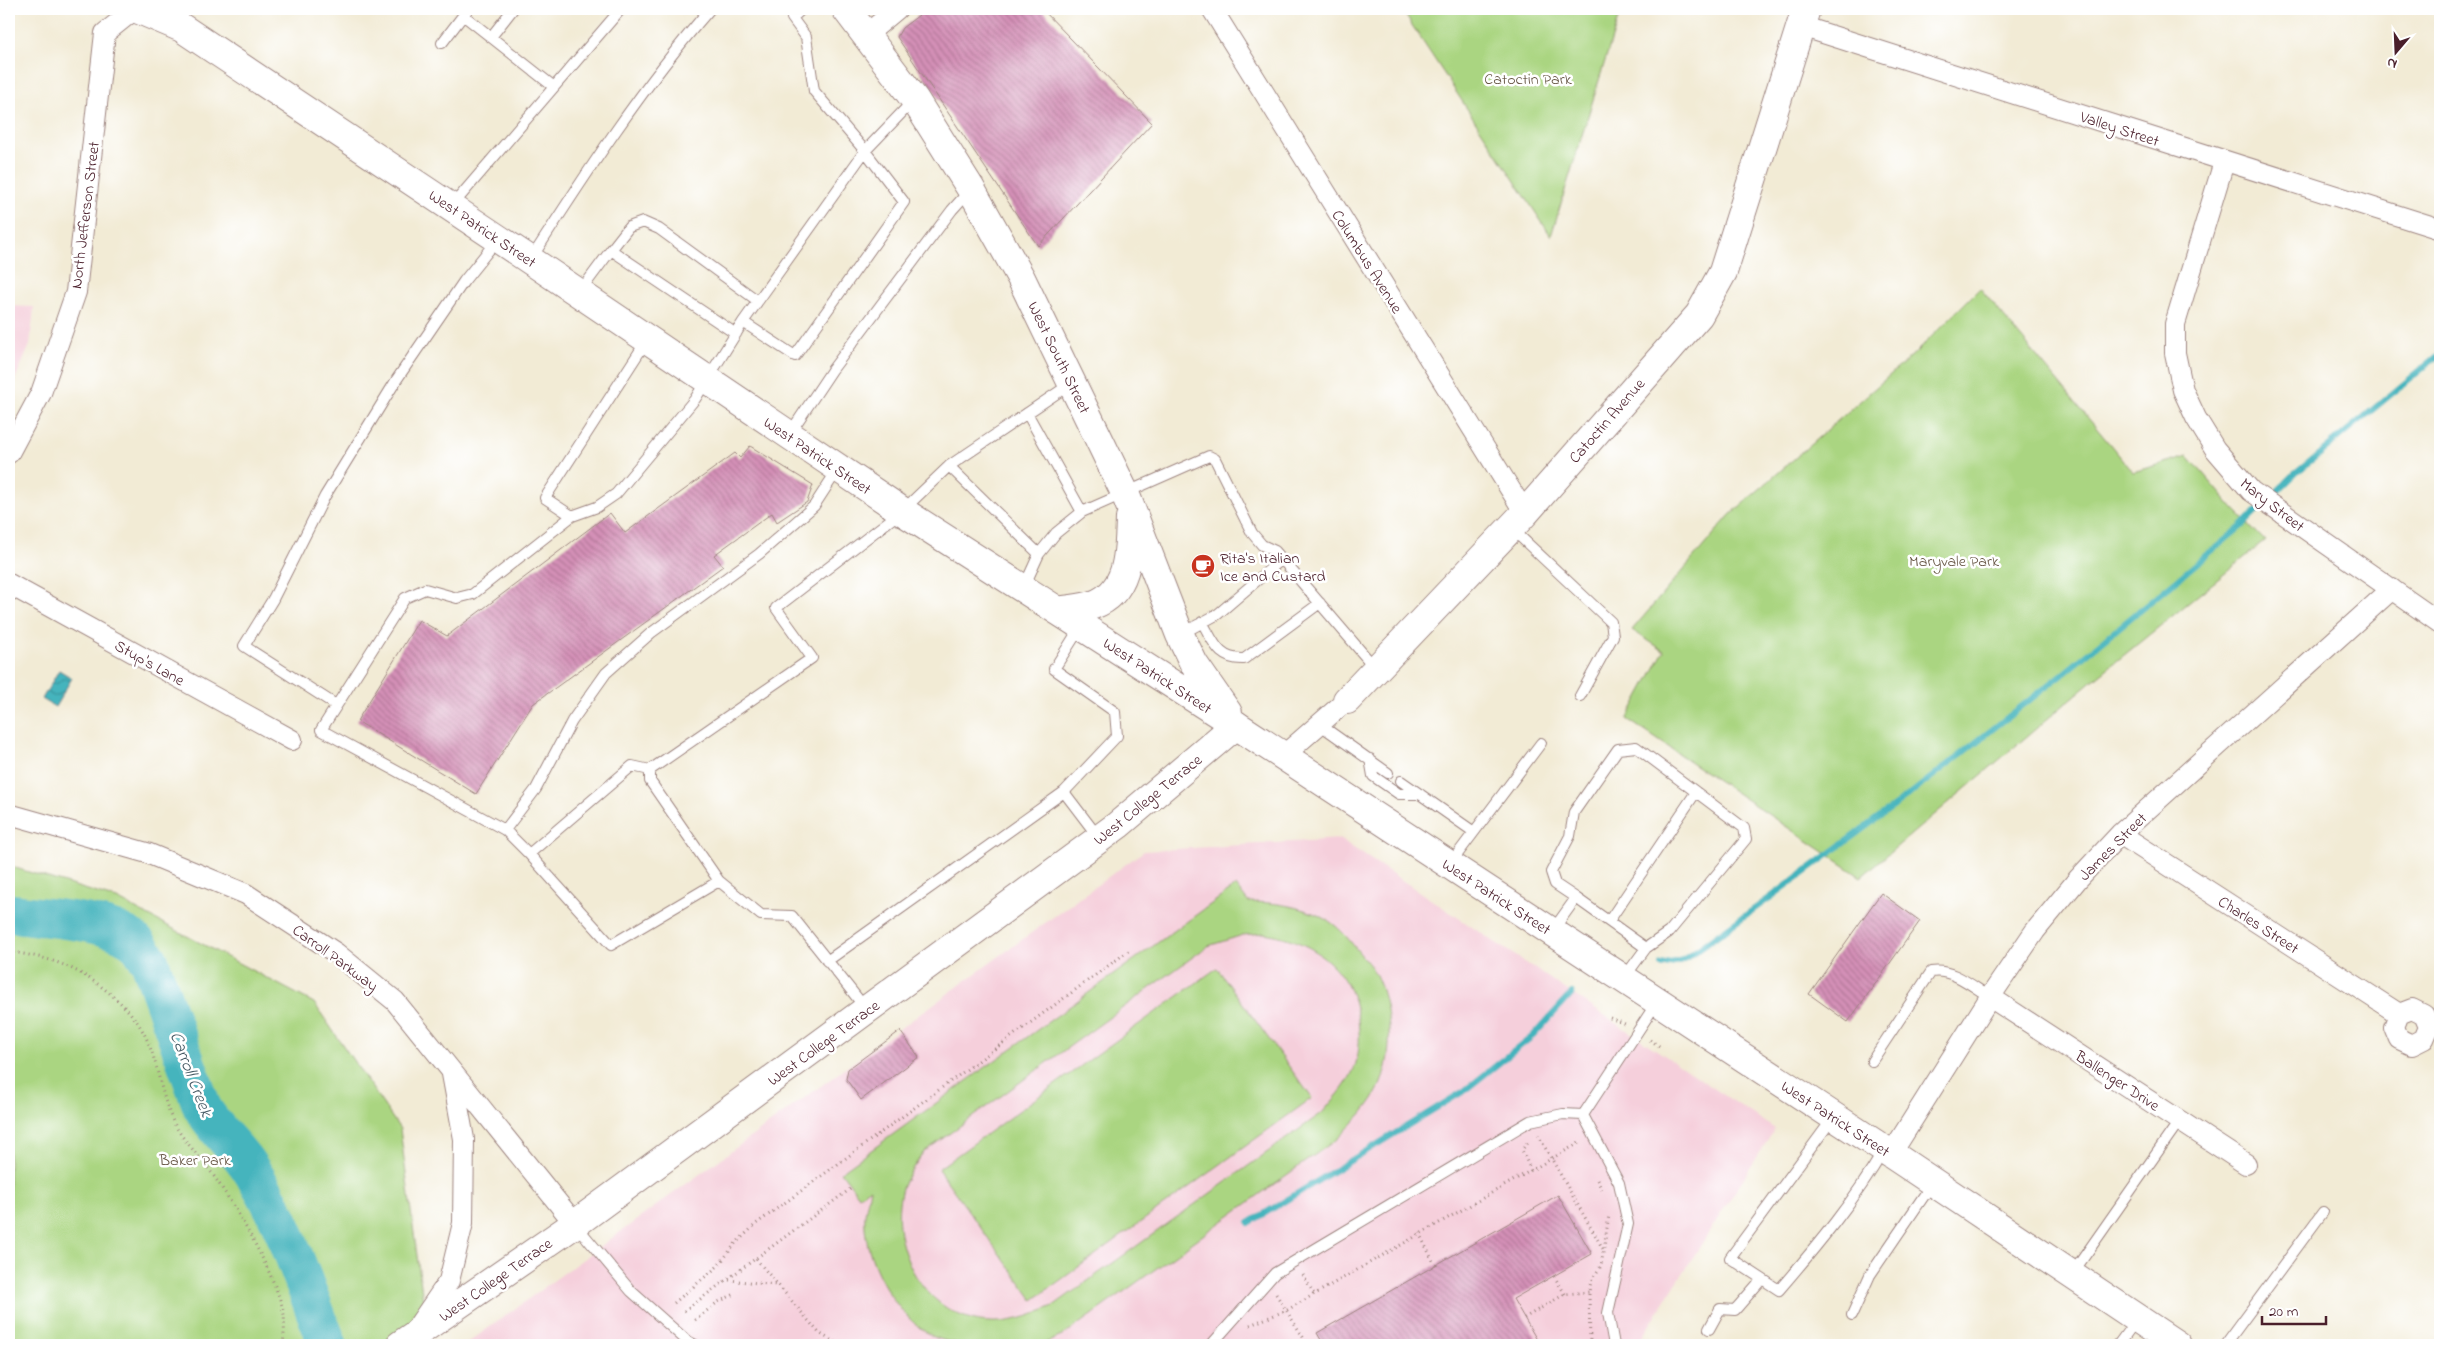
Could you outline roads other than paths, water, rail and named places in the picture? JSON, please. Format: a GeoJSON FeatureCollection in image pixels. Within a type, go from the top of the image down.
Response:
{"type":"FeatureCollection","features":[{"type":"Feature","properties":{"kind":"main road","name":"West Patrick Street"},"geometry":{"type":"LineString","coordinates":[[136,9],[182,28],[902,511],[1082,625],[1449,864],[2177,1345]]}},
{"type":"Feature","properties":{"kind":"main road","name":"West South Street"},"geometry":{"type":"LineString","coordinates":[[846,9],[867,34],[915,100],[971,189],[1021,278],[1191,629],[1194,664],[1236,725]]}},
{"type":"Feature","properties":{"kind":"main road","name":"Catoctin Avenue"},"geometry":{"type":"LineString","coordinates":[[1347,700],[1518,520],[1700,315],[1723,272],[1804,17]]}},
{"type":"Feature","properties":{"kind":"main road"},"geometry":{"type":"LineString","coordinates":[[1058,610],[1093,605],[1113,591],[1120,582],[1129,557],[1128,500]]}},
{"type":"Feature","properties":{"kind":"main road","name":"West College Terrace"},"geometry":{"type":"LineString","coordinates":[[405,1342],[575,1224],[1099,839],[1236,725]]}},
{"type":"Feature","properties":{"kind":"street","name":"North Jefferson Street"},"geometry":{"type":"LineString","coordinates":[[9,453],[41,394],[76,292],[105,33],[136,9]]}},
{"type":"Feature","properties":{"kind":"street"},"geometry":{"type":"LineString","coordinates":[[867,34],[897,9]]}},
{"type":"Feature","properties":{"kind":"street","name":"Columbus Avenue"},"geometry":{"type":"LineString","coordinates":[[1212,9],[1518,520]]}},
{"type":"Feature","properties":{"kind":"street","name":"Valley Street"},"geometry":{"type":"LineString","coordinates":[[1804,17],[2224,162],[2440,229]]}},
{"type":"Feature","properties":{"kind":"street","name":"Mary Street"},"geometry":{"type":"LineString","coordinates":[[2224,162],[2175,324],[2175,353],[2183,390],[2196,418],[2216,449],[2252,491],[2440,623]]}},
{"type":"Feature","properties":{"kind":"street","name":"Stup's Lane"},"geometry":{"type":"LineString","coordinates":[[9,584],[292,740]]}},
{"type":"Feature","properties":{"kind":"street","name":"James Street"},"geometry":{"type":"LineString","coordinates":[[1887,1152],[2035,931],[2078,879],[2120,834],[2392,589]]}},
{"type":"Feature","properties":{"kind":"street","name":"Catoctin Avenue"},"geometry":{"type":"LineString","coordinates":[[1283,756],[1347,700]]}},
{"type":"Feature","properties":{"kind":"street","name":"Carroll Parkway"},"geometry":{"type":"LineString","coordinates":[[9,814],[147,853],[246,894],[336,953],[395,1001],[575,1224]]}},
{"type":"Feature","properties":{"kind":"street","name":"Charles Street"},"geometry":{"type":"LineString","coordinates":[[2120,834],[2399,1014]]}},
{"type":"Feature","properties":{"kind":"street","name":"Ballenger Drive"},"geometry":{"type":"LineString","coordinates":[[1990,997],[2246,1164]]}},
{"type":"Feature","properties":{"kind":"street"},"geometry":{"type":"LineString","coordinates":[[405,1342],[449,1281],[463,1224],[464,1139],[452,1072]]}},
{"type":"Feature","properties":{"kind":"lane"},"geometry":{"type":"LineString","coordinates":[[491,37],[513,9]]}},
{"type":"Feature","properties":{"kind":"lane"},"geometry":{"type":"LineString","coordinates":[[451,207],[622,9]]}},
{"type":"Feature","properties":{"kind":"lane"},"geometry":{"type":"LineString","coordinates":[[530,260],[624,118],[674,50],[710,9]]}},
{"type":"Feature","properties":{"kind":"lane"},"geometry":{"type":"LineString","coordinates":[[743,322],[795,356],[904,202],[865,151],[814,91],[806,37],[792,18],[802,9]]}},
{"type":"Feature","properties":{"kind":"lane"},"geometry":{"type":"LineString","coordinates":[[442,43],[466,12],[491,37],[554,87]]}},
{"type":"Feature","properties":{"kind":"lane"},"geometry":{"type":"LineString","coordinates":[[719,881],[611,945],[505,830],[321,730],[405,598],[425,589],[457,598],[473,594],[572,516],[597,507],[616,494],[695,399],[743,322],[865,151],[915,100]]}},
{"type":"Feature","properties":{"kind":"lane"},"geometry":{"type":"LineString","coordinates":[[788,435],[832,370],[952,210],[971,189]]}},
{"type":"Feature","properties":{"kind":"lane"},"geometry":{"type":"LineString","coordinates":[[579,293],[629,227],[643,222],[659,229],[758,301]]}},
{"type":"Feature","properties":{"kind":"lane"},"geometry":{"type":"LineString","coordinates":[[336,705],[244,646],[273,599],[324,496],[397,379],[464,281],[497,240]]}},
{"type":"Feature","properties":{"kind":"lane"},"geometry":{"type":"LineString","coordinates":[[611,250],[736,334]]}},
{"type":"Feature","properties":{"kind":"lane"},"geometry":{"type":"LineString","coordinates":[[572,516],[545,498],[648,340]]}},
{"type":"Feature","properties":{"kind":"lane"},"geometry":{"type":"LineString","coordinates":[[529,854],[632,766],[650,770],[812,658],[776,608],[902,511],[950,466],[1073,382]]}},
{"type":"Feature","properties":{"kind":"lane"},"geometry":{"type":"LineString","coordinates":[[1027,413],[1082,512]]}},
{"type":"Feature","properties":{"kind":"lane"},"geometry":{"type":"LineString","coordinates":[[1024,588],[1039,554],[1056,533],[1082,512],[1128,500],[1209,456],[1215,459],[1252,533],[1262,545],[1275,551],[1376,669]]}},
{"type":"Feature","properties":{"kind":"lane"},"geometry":{"type":"LineString","coordinates":[[950,466],[1039,554]]}},
{"type":"Feature","properties":{"kind":"lane"},"geometry":{"type":"LineString","coordinates":[[505,830],[536,789],[572,721],[606,673],[651,632],[759,554],[814,506],[838,468]]}},
{"type":"Feature","properties":{"kind":"lane"},"geometry":{"type":"LineString","coordinates":[[1518,520],[1611,622],[1613,636],[1580,696]]}},
{"type":"Feature","properties":{"kind":"lane"},"geometry":{"type":"LineString","coordinates":[[1282,559],[1218,614],[1191,629],[1220,653],[1232,659],[1244,659],[1320,602]]}},
{"type":"Feature","properties":{"kind":"lane"},"geometry":{"type":"LineString","coordinates":[[827,960],[1064,792],[1096,761],[1117,736],[1115,712],[1054,668],[1082,625]]}},
{"type":"Feature","properties":{"kind":"lane"},"geometry":{"type":"LineString","coordinates":[[1319,724],[1388,773]]}},
{"type":"Feature","properties":{"kind":"lane"},"geometry":{"type":"LineString","coordinates":[[1449,864],[1541,743]]}},
{"type":"Feature","properties":{"kind":"lane"},"geometry":{"type":"LineString","coordinates":[[1623,979],[1646,948],[1669,932],[1746,839],[1744,828],[1636,747],[1618,749],[1574,812],[1570,836],[1551,872],[1555,884],[1646,948]]}},
{"type":"Feature","properties":{"kind":"lane"},"geometry":{"type":"LineString","coordinates":[[1370,760],[1373,776],[1392,790],[1399,794],[1420,794]]}},
{"type":"Feature","properties":{"kind":"lane"},"geometry":{"type":"LineString","coordinates":[[650,770],[650,781],[719,881],[761,915],[792,916],[866,1010]]}},
{"type":"Feature","properties":{"kind":"lane"},"geometry":{"type":"LineString","coordinates":[[1401,781],[1474,832]]}},
{"type":"Feature","properties":{"kind":"lane"},"geometry":{"type":"LineString","coordinates":[[1064,792],[1099,839]]}},
{"type":"Feature","properties":{"kind":"lane"},"geometry":{"type":"LineString","coordinates":[[1609,921],[1696,792]]}},
{"type":"Feature","properties":{"kind":"lane"},"geometry":{"type":"LineString","coordinates":[[1552,932],[1576,898]]}},
{"type":"Feature","properties":{"kind":"lane"},"geometry":{"type":"LineString","coordinates":[[1872,1061],[1931,972],[1941,970],[1952,974],[1990,997]]}},
{"type":"Feature","properties":{"kind":"lane"},"geometry":{"type":"LineString","coordinates":[[1583,1115],[1657,1002]]}},
{"type":"Feature","properties":{"kind":"lane"},"geometry":{"type":"LineString","coordinates":[[1211,1345],[1275,1273],[1530,1122],[1562,1114],[1583,1115]]}},
{"type":"Feature","properties":{"kind":"lane"},"geometry":{"type":"LineString","coordinates":[[1583,1115],[1619,1182],[1628,1224],[1608,1313],[1614,1345]]}},
{"type":"Feature","properties":{"kind":"lane"},"geometry":{"type":"LineString","coordinates":[[1834,1117],[1730,1258],[1778,1290],[1820,1242],[1887,1152]]}},
{"type":"Feature","properties":{"kind":"lane"},"geometry":{"type":"LineString","coordinates":[[2071,1274],[2180,1120]]}},
{"type":"Feature","properties":{"kind":"lane"},"geometry":{"type":"LineString","coordinates":[[1852,1314],[1870,1275],[1933,1182]]}},
{"type":"Feature","properties":{"kind":"lane"},"geometry":{"type":"LineString","coordinates":[[2225,1345],[2324,1212]]}},
{"type":"Feature","properties":{"kind":"lane"},"geometry":{"type":"LineString","coordinates":[[575,1224],[631,1291],[686,1340],[696,1345]]}},
{"type":"Feature","properties":{"kind":"lane"},"geometry":{"type":"LineString","coordinates":[[1709,1329],[1720,1310],[1735,1310],[1762,1279]]}},
{"type":"Feature","properties":{"kind":"lane"},"geometry":{"type":"LineString","coordinates":[[2118,1345],[2137,1319]]}},
{"type":"Feature","properties":{"kind":"water"},"geometry":{"type":"Polygon","coordinates":[[[59,670],[72,678],[55,707],[42,699],[59,670]]]}},
{"type":"Feature","properties":{"kind":"waterway"},"geometry":{"type":"LineString","coordinates":[[1661,965],[1683,960],[1910,794],[2064,673],[2242,526],[2296,473],[2440,354]]}},
{"type":"Feature","properties":{"kind":"waterway","name":"Carroll Creek"},"geometry":{"type":"LineString","coordinates":[[9,913],[72,920],[105,927],[120,932],[139,946],[149,960],[202,1107],[212,1123],[247,1164],[272,1206],[283,1229],[328,1345]]}},
{"type":"Feature","properties":{"kind":"waterway"},"geometry":{"type":"LineString","coordinates":[[1249,1223],[1464,1091],[1533,1036],[1572,993]]}},
{"type":"Feature","properties":{"kind":"place","name":"Rita's Italian Ice and Custard"},"geometry":{"type":"Point","coordinates":[1203,566]}},
{"type":"Feature","properties":{"kind":"park label","name":"Catoctin Park"},"geometry":{"type":"Point","coordinates":[1528,78]}},
{"type":"Feature","properties":{"kind":"park label","name":"Maryvale Park"},"geometry":{"type":"Point","coordinates":[1954,560]}},
{"type":"Feature","properties":{"kind":"park label","name":"Baker Park"},"geometry":{"type":"Point","coordinates":[195,1159]}}]}
